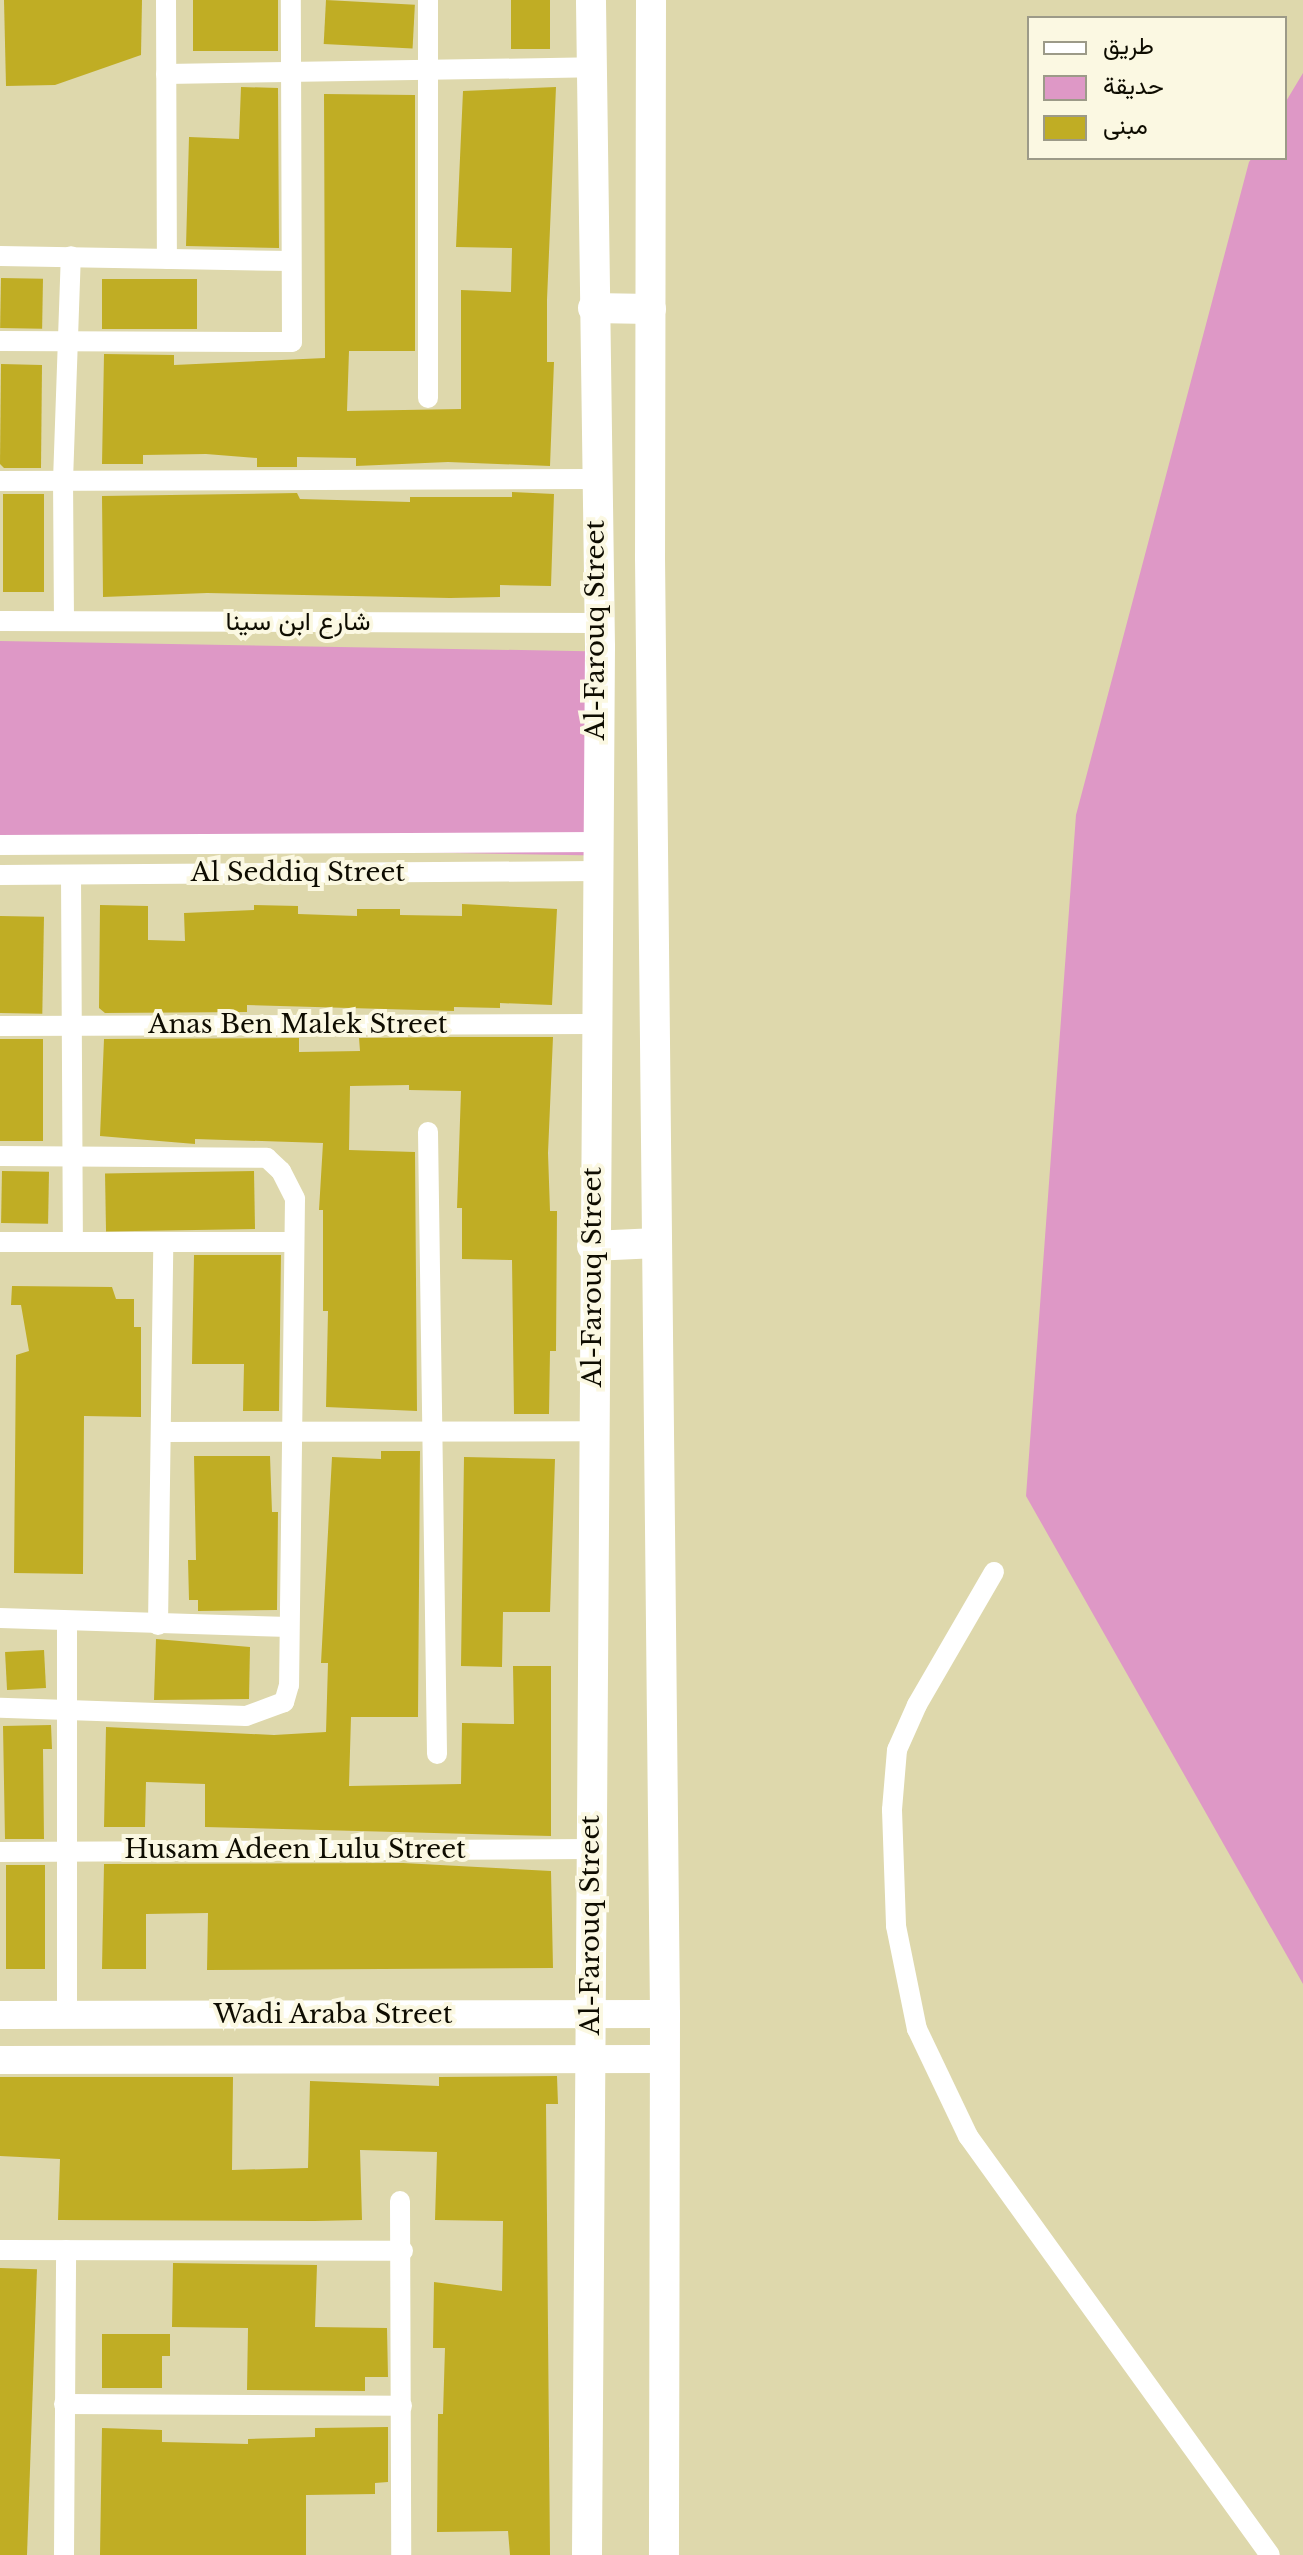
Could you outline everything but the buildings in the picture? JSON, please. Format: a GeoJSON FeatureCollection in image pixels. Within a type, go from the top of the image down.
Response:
{"type":"FeatureCollection","features":[{"type":"Feature","properties":{"kind":"main road","name":"Al-Farouq Street"},"geometry":{"type":"LineString","coordinates":[[587,2555],[597,623],[591,0]]}},
{"type":"Feature","properties":{"kind":"main road","name":"Al-Farouq Street"},"geometry":{"type":"LineString","coordinates":[[651,0],[657,1243],[665,2014],[664,2555]]}},
{"type":"Feature","properties":{"kind":"main road"},"geometry":{"type":"LineString","coordinates":[[593,308],[651,309]]}},
{"type":"Feature","properties":{"kind":"main road"},"geometry":{"type":"LineString","coordinates":[[592,1246],[657,1243]]}},
{"type":"Feature","properties":{"kind":"main road","name":"Wadi Araba Street"},"geometry":{"type":"LineString","coordinates":[[0,2015],[665,2014]]}},
{"type":"Feature","properties":{"kind":"main road","name":"Wadi Araba Street"},"geometry":{"type":"LineString","coordinates":[[0,2060],[663,2059]]}},
{"type":"Feature","properties":{"kind":"main road"},"geometry":{"type":"LineString","coordinates":[[665,2523],[683,2555]]}},
{"type":"Feature","properties":{"kind":"street"},"geometry":{"type":"LineString","coordinates":[[166,0],[167,259]]}},
{"type":"Feature","properties":{"kind":"street"},"geometry":{"type":"LineString","coordinates":[[0,341],[292,342],[291,0]]}},
{"type":"Feature","properties":{"kind":"street"},"geometry":{"type":"LineString","coordinates":[[428,0],[428,398]]}},
{"type":"Feature","properties":{"kind":"street"},"geometry":{"type":"LineString","coordinates":[[166,74],[592,67]]}},
{"type":"Feature","properties":{"kind":"street"},"geometry":{"type":"LineString","coordinates":[[0,256],[291,261]]}},
{"type":"Feature","properties":{"kind":"street"},"geometry":{"type":"LineString","coordinates":[[64,621],[63,481],[71,256]]}},
{"type":"Feature","properties":{"kind":"street"},"geometry":{"type":"LineString","coordinates":[[0,481],[595,479]]}},
{"type":"Feature","properties":{"kind":"street","name":"شارع ابن سينا"},"geometry":{"type":"LineString","coordinates":[[0,621],[597,623]]}},
{"type":"Feature","properties":{"kind":"street","name":"Al Seddiq Street"},"geometry":{"type":"LineString","coordinates":[[0,845],[596,857]]}},
{"type":"Feature","properties":{"kind":"street","name":"Al Seddiq Street"},"geometry":{"type":"LineString","coordinates":[[0,875],[596,857]]}},
{"type":"Feature","properties":{"kind":"street"},"geometry":{"type":"LineString","coordinates":[[71,875],[70,1026],[75,1156],[73,1242]]}},
{"type":"Feature","properties":{"kind":"street","name":"Anas Ben Malek Street"},"geometry":{"type":"LineString","coordinates":[[0,1026],[595,1024]]}},
{"type":"Feature","properties":{"kind":"street"},"geometry":{"type":"LineString","coordinates":[[428,1132],[437,1754]]}},
{"type":"Feature","properties":{"kind":"street"},"geometry":{"type":"LineString","coordinates":[[0,1156],[267,1158],[281,1171],[295,1199],[289,1685],[284,1702],[246,1716],[69,1707],[0,1708]]}},
{"type":"Feature","properties":{"kind":"street"},"geometry":{"type":"LineString","coordinates":[[0,1242],[294,1242]]}},
{"type":"Feature","properties":{"kind":"street"},"geometry":{"type":"LineString","coordinates":[[158,1625],[163,1244]]}},
{"type":"Feature","properties":{"kind":"street"},"geometry":{"type":"LineString","coordinates":[[161,1432],[593,1431]]}},
{"type":"Feature","properties":{"kind":"street"},"geometry":{"type":"LineString","coordinates":[[994,1572],[917,1705],[897,1750],[892,1810],[895,1910],[917,2029],[968,2136],[1270,2555]]}},
{"type":"Feature","properties":{"kind":"street"},"geometry":{"type":"LineString","coordinates":[[0,1618],[289,1627]]}},
{"type":"Feature","properties":{"kind":"street"},"geometry":{"type":"LineString","coordinates":[[67,1622],[67,2015]]}},
{"type":"Feature","properties":{"kind":"street","name":"Husam Adeen Lulu Street"},"geometry":{"type":"LineString","coordinates":[[0,1852],[591,1849]]}},
{"type":"Feature","properties":{"kind":"street"},"geometry":{"type":"LineString","coordinates":[[400,2201],[403,2251],[401,2555]]}},
{"type":"Feature","properties":{"kind":"street"},"geometry":{"type":"LineString","coordinates":[[0,2250],[403,2251]]}},
{"type":"Feature","properties":{"kind":"street"},"geometry":{"type":"LineString","coordinates":[[64,2555],[66,2250]]}},
{"type":"Feature","properties":{"kind":"street"},"geometry":{"type":"LineString","coordinates":[[64,2404],[402,2406]]}},
{"type":"Feature","properties":{"kind":"green space"},"geometry":{"type":"Polygon","coordinates":[[[1303,73],[1303,1984],[1026,1496],[1076,815],[1249,162],[1287,160],[1287,100],[1303,73]]]}},
{"type":"Feature","properties":{"kind":"green space"},"geometry":{"type":"Polygon","coordinates":[[[0,641],[600,651],[596,855],[0,845],[0,641]]]}}]}
